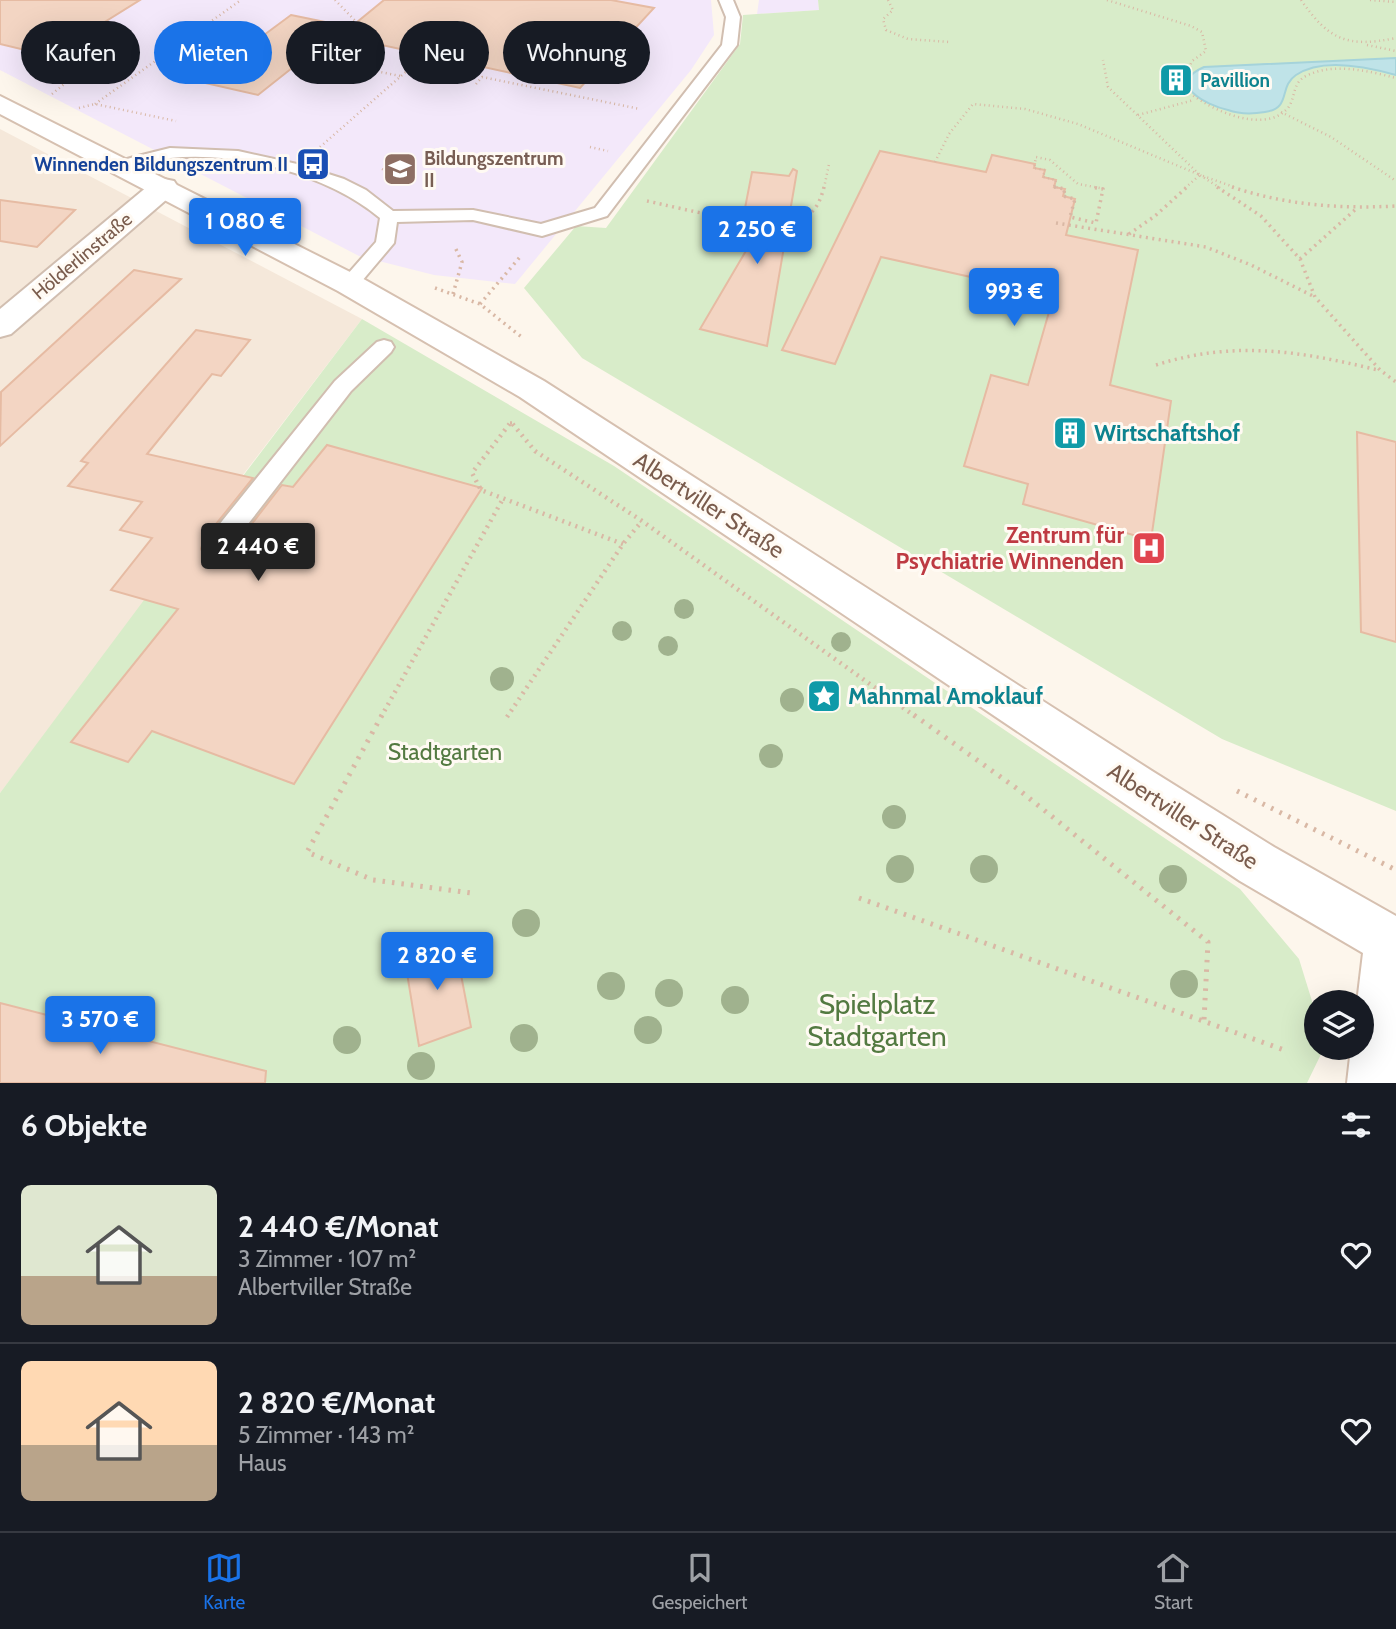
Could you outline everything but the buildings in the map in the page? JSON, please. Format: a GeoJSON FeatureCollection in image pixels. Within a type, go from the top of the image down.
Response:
{"type":"FeatureCollection","features":[{"type":"Feature","properties":{"kind":"street","name":"Albertviller Straße"},"geometry":{"type":"LineString","coordinates":[[0,104],[349,284],[551,400],[1136,786],[1257,864],[1393,943]]}},
{"type":"Feature","properties":{"kind":"street","name":"Hölderlinstraße"},"geometry":{"type":"LineString","coordinates":[[0,326],[163,187]]}},
{"type":"Feature","properties":{"kind":"street"},"geometry":{"type":"LineString","coordinates":[[1374,1083],[1393,943]]}},
{"type":"Feature","properties":{"kind":"lane"},"geometry":{"type":"LineString","coordinates":[[123,166],[177,152],[244,157],[305,172],[354,190],[389,217],[473,215],[542,230],[601,212],[729,45],[733,17],[726,0]]}},
{"type":"Feature","properties":{"kind":"lane"},"geometry":{"type":"LineString","coordinates":[[349,284],[385,243],[389,217]]}},
{"type":"Feature","properties":{"kind":"lane"},"geometry":{"type":"LineString","coordinates":[[215,548],[343,386],[384,347]]}},
{"type":"Feature","properties":{"kind":"path"},"geometry":{"type":"LineString","coordinates":[[95,104],[241,0]]}},
{"type":"Feature","properties":{"kind":"path"},"geometry":{"type":"LineString","coordinates":[[335,0],[369,35],[360,68],[399,76]]}},
{"type":"Feature","properties":{"kind":"path"},"geometry":{"type":"LineString","coordinates":[[888,0],[893,10],[883,19],[886,30],[898,38],[910,41],[948,42]]}},
{"type":"Feature","properties":{"kind":"path"},"geometry":{"type":"LineString","coordinates":[[1107,0],[1191,26],[1202,32],[1206,51],[1192,61],[1181,85],[1202,105],[1236,116],[1255,117],[1281,112],[1292,103],[1293,88],[1303,77],[1318,71],[1338,69],[1396,78]]}},
{"type":"Feature","properties":{"kind":"path"},"geometry":{"type":"LineString","coordinates":[[1301,0],[1321,27],[1356,42],[1396,51]]}},
{"type":"Feature","properties":{"kind":"path"},"geometry":{"type":"LineString","coordinates":[[1372,0],[1396,2]]}},
{"type":"Feature","properties":{"kind":"path"},"geometry":{"type":"LineString","coordinates":[[1356,42],[1374,43],[1396,38]]}},
{"type":"Feature","properties":{"kind":"path"},"geometry":{"type":"LineString","coordinates":[[1103,60],[1108,87],[1200,175],[1261,216],[1300,259],[1315,297],[1380,370],[1396,382]]}},
{"type":"Feature","properties":{"kind":"path"},"geometry":{"type":"LineString","coordinates":[[317,150],[399,77]]}},
{"type":"Feature","properties":{"kind":"path"},"geometry":{"type":"LineString","coordinates":[[489,78],[640,109]]}},
{"type":"Feature","properties":{"kind":"path"},"geometry":{"type":"LineString","coordinates":[[46,99],[64,84]]}},
{"type":"Feature","properties":{"kind":"path"},"geometry":{"type":"LineString","coordinates":[[1138,115],[1195,100]]}},
{"type":"Feature","properties":{"kind":"path"},"geometry":{"type":"LineString","coordinates":[[935,162],[950,134],[973,104],[1025,109],[1078,124],[1244,192],[1278,201],[1316,208],[1396,206]]}},
{"type":"Feature","properties":{"kind":"path"},"geometry":{"type":"LineString","coordinates":[[1281,112],[1331,136],[1396,181]]}},
{"type":"Feature","properties":{"kind":"path"},"geometry":{"type":"LineString","coordinates":[[590,147],[608,151]]}},
{"type":"Feature","properties":{"kind":"path"},"geometry":{"type":"LineString","coordinates":[[1036,157],[1050,160],[1078,184],[1103,189],[1096,223],[1070,217],[1075,199],[1063,197],[1065,189],[1054,187],[1056,180],[1043,177],[1045,170],[1034,168],[1036,157]]}},
{"type":"Feature","properties":{"kind":"path"},"geometry":{"type":"LineString","coordinates":[[638,199],[726,217],[781,220],[805,217],[820,202],[829,164]]}},
{"type":"Feature","properties":{"kind":"path"},"geometry":{"type":"LineString","coordinates":[[1129,234],[1155,216],[1200,175]]}},
{"type":"Feature","properties":{"kind":"path"},"geometry":{"type":"LineString","coordinates":[[1300,259],[1356,209]]}},
{"type":"Feature","properties":{"kind":"path"},"geometry":{"type":"LineString","coordinates":[[1056,223],[1206,247],[1251,265],[1315,297]]}},
{"type":"Feature","properties":{"kind":"path"},"geometry":{"type":"LineString","coordinates":[[453,294],[480,304],[542,230]]}},
{"type":"Feature","properties":{"kind":"path"},"geometry":{"type":"LineString","coordinates":[[1156,365],[1177,357],[1252,346],[1380,370]]}},
{"type":"Feature","properties":{"kind":"path"},"geometry":{"type":"LineString","coordinates":[[623,544],[481,490],[472,473],[511,422],[535,451],[642,521],[1019,790],[1208,942],[1204,1020]]}},
{"type":"Feature","properties":{"kind":"path"},"geometry":{"type":"LineString","coordinates":[[471,893],[373,880],[307,852],[462,568],[504,497]]}},
{"type":"Feature","properties":{"kind":"path"},"geometry":{"type":"LineString","coordinates":[[507,717],[623,544],[642,521]]}},
{"type":"Feature","properties":{"kind":"path"},"geometry":{"type":"LineString","coordinates":[[859,898],[1287,1051]]}},
{"type":"Feature","properties":{"kind":"shaded area","name":"Bildungszentrum II"},"geometry":{"type":"Polygon","coordinates":[[[0,0],[711,0],[714,35],[691,70],[515,284],[434,275],[359,256],[27,84],[140,84],[140,21],[21,21],[21,81],[0,70],[0,0]]]}},
{"type":"Feature","properties":{"kind":"shaded area"},"geometry":{"type":"Polygon","coordinates":[[[759,0],[818,0],[819,10],[757,14],[759,0]]]}},
{"type":"Feature","properties":{"kind":"shaded area"},"geometry":{"type":"Polygon","coordinates":[[[0,129],[362,319],[0,793],[0,129]]]}},
{"type":"Feature","properties":{"kind":"green space","name":"Zentrum für Psychiatrie Winnenden"},"geometry":{"type":"Polygon","coordinates":[[[818,0],[1396,0],[1396,811],[1222,739],[582,358],[524,288],[576,226],[606,228],[740,44],[743,15],[819,10],[818,0]]]}},
{"type":"Feature","properties":{"kind":"green space","name":"Stadtgarten"},"geometry":{"type":"Polygon","coordinates":[[[362,319],[614,466],[1240,889],[1299,959],[1309,990],[1304,990],[1304,1060],[1318,1060],[1307,1083],[0,1083],[0,793],[147,596],[218,509],[362,319]]]}},
{"type":"Feature","properties":{"kind":"water"},"geometry":{"type":"Polygon","coordinates":[[[1396,58],[1396,75],[1345,65],[1319,66],[1307,70],[1296,75],[1287,85],[1279,106],[1260,113],[1241,113],[1209,104],[1193,93],[1188,80],[1204,67],[1396,58]]]}},
{"type":"Feature","properties":{"kind":"place","name":"Pavillion"},"geometry":{"type":"Point","coordinates":[1176,80]}},
{"type":"Feature","properties":{"kind":"place","name":"Winnenden Bildungszentrum II"},"geometry":{"type":"Point","coordinates":[313,164]}},
{"type":"Feature","properties":{"kind":"place","name":"Bildungszentrum II"},"geometry":{"type":"Point","coordinates":[400,169]}},
{"type":"Feature","properties":{"kind":"place","name":"Wirtschaftshof"},"geometry":{"type":"Point","coordinates":[1070,433]}},
{"type":"Feature","properties":{"kind":"place","name":"Zentrum für Psychiatrie Winnenden"},"geometry":{"type":"Point","coordinates":[1149,548]}},
{"type":"Feature","properties":{"kind":"place","name":"Mahnmal Amoklauf"},"geometry":{"type":"Point","coordinates":[824,696]}},
{"type":"Feature","properties":{"kind":"park label","name":"Spielplatz Stadtgarten"},"geometry":{"type":"Point","coordinates":[877,1020]}}]}
